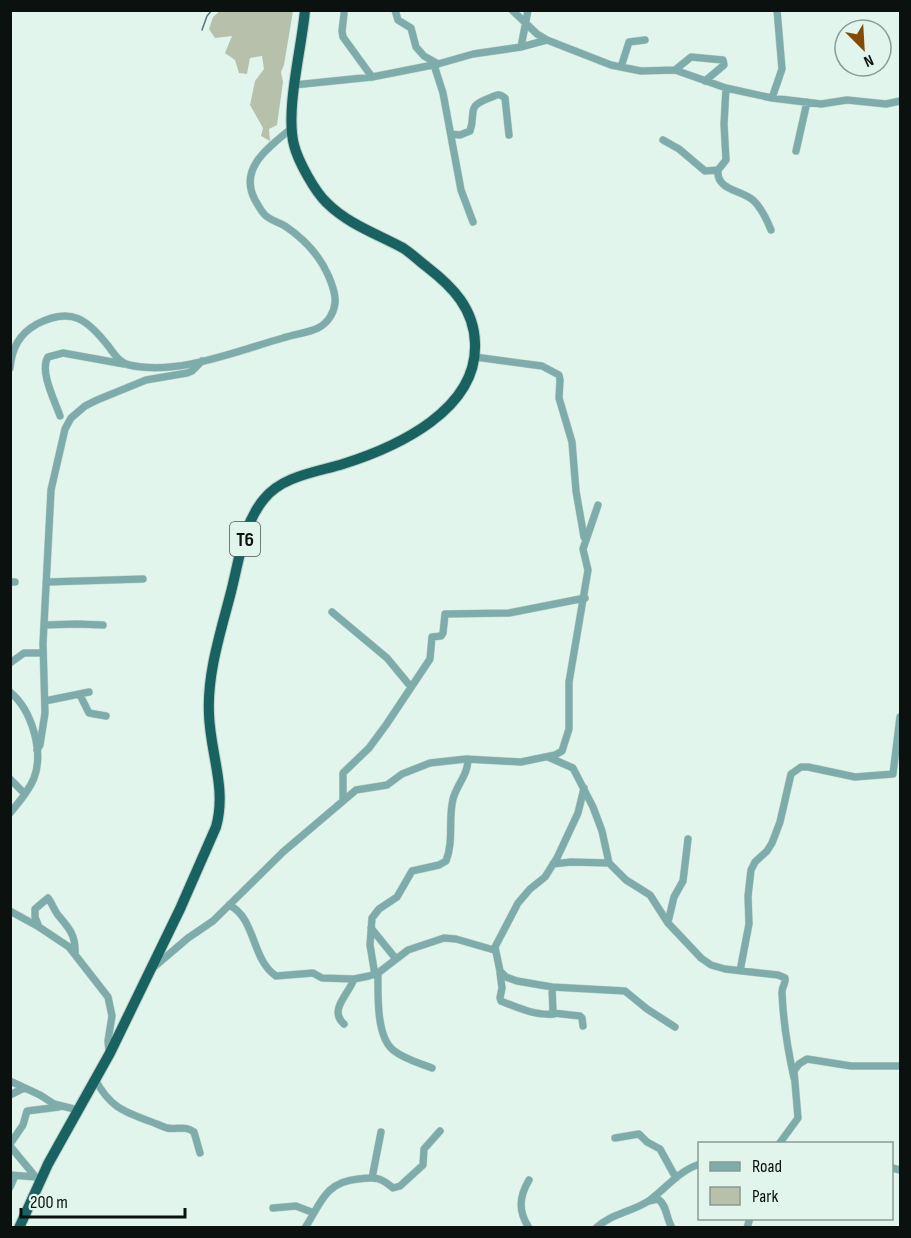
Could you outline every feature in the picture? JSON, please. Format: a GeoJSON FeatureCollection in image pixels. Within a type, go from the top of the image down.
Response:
{"type":"FeatureCollection","features":[{"type":"Feature","properties":{"kind":"highway","name":"T6"},"geometry":{"type":"LineString","coordinates":[[19,1227],[38,1179],[110,1053],[150,971],[210,843],[219,816],[220,791],[210,729],[210,692],[224,622],[244,542],[256,508],[266,496],[295,478],[373,453],[402,440],[428,424],[458,398],[472,371],[475,357],[474,331],[470,316],[454,290],[404,249],[348,219],[325,202],[298,154],[293,143],[292,128],[294,85],[305,10]]}},
{"type":"Feature","properties":{"kind":"street"},"geometry":{"type":"LineString","coordinates":[[394,10],[398,20],[411,28],[416,47],[436,64],[461,190],[473,222]]}},
{"type":"Feature","properties":{"kind":"street"},"geometry":{"type":"LineString","coordinates":[[521,47],[528,10]]}},
{"type":"Feature","properties":{"kind":"street"},"geometry":{"type":"LineString","coordinates":[[772,98],[782,69],[777,10]]}},
{"type":"Feature","properties":{"kind":"street"},"geometry":{"type":"LineString","coordinates":[[515,12],[525,24],[547,40],[601,62],[621,67],[641,71],[675,70],[726,88],[772,98],[828,104],[847,100],[886,104],[900,101]]}},
{"type":"Feature","properties":{"kind":"street"},"geometry":{"type":"LineString","coordinates":[[344,14],[343,38],[372,77]]}},
{"type":"Feature","properties":{"kind":"street"},"geometry":{"type":"LineString","coordinates":[[294,85],[372,77],[547,40]]}},
{"type":"Feature","properties":{"kind":"street"},"geometry":{"type":"LineString","coordinates":[[621,67],[629,42],[645,40]]}},
{"type":"Feature","properties":{"kind":"street"},"geometry":{"type":"LineString","coordinates":[[675,70],[682,66],[689,57],[723,60],[724,65],[705,81]]}},
{"type":"Feature","properties":{"kind":"street"},"geometry":{"type":"LineString","coordinates":[[726,88],[724,124],[726,160],[718,170],[718,176],[723,184],[736,194],[749,197],[756,202],[771,230]]}},
{"type":"Feature","properties":{"kind":"street"},"geometry":{"type":"LineString","coordinates":[[451,134],[460,135],[470,131],[474,107],[477,103],[501,95],[505,98],[509,135]]}},
{"type":"Feature","properties":{"kind":"street"},"geometry":{"type":"LineString","coordinates":[[796,151],[807,102]]}},
{"type":"Feature","properties":{"kind":"street"},"geometry":{"type":"LineString","coordinates":[[60,416],[45,370],[48,357],[63,353],[126,365],[177,367],[313,330],[327,322],[336,296],[323,264],[300,238],[262,213],[249,183],[250,173],[262,154],[292,128]]}},
{"type":"Feature","properties":{"kind":"street"},"geometry":{"type":"LineString","coordinates":[[663,140],[679,149],[705,171],[718,170]]}},
{"type":"Feature","properties":{"kind":"street"},"geometry":{"type":"LineString","coordinates":[[10,368],[13,349],[26,332],[50,319],[69,316],[82,319],[89,324],[126,365]]}},
{"type":"Feature","properties":{"kind":"street"},"geometry":{"type":"LineString","coordinates":[[150,971],[188,938],[213,921],[283,852],[356,790],[387,785],[414,768],[430,763],[468,759],[521,762],[560,753],[565,746],[569,729],[569,682],[588,570],[576,491],[572,442],[559,398],[561,380],[559,375],[542,366],[475,357]]}},
{"type":"Feature","properties":{"kind":"street"},"geometry":{"type":"LineString","coordinates":[[37,750],[44,722],[43,653],[51,490],[62,440],[71,418],[85,406],[97,400],[139,382],[187,373],[202,361]]}},
{"type":"Feature","properties":{"kind":"street"},"geometry":{"type":"LineString","coordinates":[[584,539],[598,505]]}},
{"type":"Feature","properties":{"kind":"street"},"geometry":{"type":"LineString","coordinates":[[47,582],[143,579]]}},
{"type":"Feature","properties":{"kind":"street"},"geometry":{"type":"LineString","coordinates":[[343,799],[343,774],[369,748],[430,659],[432,637],[441,636],[443,633],[445,614],[509,613],[585,598]]}},
{"type":"Feature","properties":{"kind":"street"},"geometry":{"type":"LineString","coordinates":[[332,612],[387,657],[411,687]]}},
{"type":"Feature","properties":{"kind":"street"},"geometry":{"type":"LineString","coordinates":[[44,626],[103,625]]}},
{"type":"Feature","properties":{"kind":"street"},"geometry":{"type":"LineString","coordinates":[[10,663],[24,653],[43,653]]}},
{"type":"Feature","properties":{"kind":"street"},"geometry":{"type":"LineString","coordinates":[[10,692],[27,715],[37,750],[37,768],[34,777],[25,794],[10,813]]}},
{"type":"Feature","properties":{"kind":"street"},"geometry":{"type":"LineString","coordinates":[[45,701],[89,692]]}},
{"type":"Feature","properties":{"kind":"street"},"geometry":{"type":"LineString","coordinates":[[80,694],[89,713],[106,716]]}},
{"type":"Feature","properties":{"kind":"street"},"geometry":{"type":"LineString","coordinates":[[740,971],[749,924],[748,896],[751,870],[772,843],[780,822],[791,774],[801,767],[855,777],[893,774],[900,717]]}},
{"type":"Feature","properties":{"kind":"street"},"geometry":{"type":"LineString","coordinates":[[548,757],[571,766],[584,788],[603,831],[609,863],[626,880],[650,895],[668,922],[706,962],[740,971],[778,975],[786,979],[782,991],[798,1118],[780,1142]]}},
{"type":"Feature","properties":{"kind":"street"},"geometry":{"type":"LineString","coordinates":[[432,1068],[401,1055],[387,1042],[380,1021],[376,974],[370,945],[371,928],[374,913],[397,897],[411,871],[440,865],[446,861],[450,840],[452,803],[456,789],[467,772],[468,759]]}},
{"type":"Feature","properties":{"kind":"street"},"geometry":{"type":"LineString","coordinates":[[10,779],[25,794]]}},
{"type":"Feature","properties":{"kind":"street"},"geometry":{"type":"LineString","coordinates":[[583,1026],[583,1019],[580,1016],[547,1015],[501,1001],[500,971],[494,951],[518,903],[530,889],[545,878],[553,864],[578,813],[584,788]]}},
{"type":"Feature","properties":{"kind":"street"},"geometry":{"type":"LineString","coordinates":[[668,922],[674,897],[682,881],[688,839]]}},
{"type":"Feature","properties":{"kind":"street"},"geometry":{"type":"LineString","coordinates":[[553,864],[609,863]]}},
{"type":"Feature","properties":{"kind":"street"},"geometry":{"type":"LineString","coordinates":[[39,927],[35,909],[48,898],[72,932],[75,954]]}},
{"type":"Feature","properties":{"kind":"street"},"geometry":{"type":"LineString","coordinates":[[229,905],[238,911],[259,955],[273,974],[279,976],[313,974],[322,978],[354,979],[376,974],[413,948],[444,938],[456,939],[494,951]]}},
{"type":"Feature","properties":{"kind":"street"},"geometry":{"type":"LineString","coordinates":[[10,911],[39,927],[75,954],[108,997],[111,1005],[111,1028],[108,1041],[110,1053]]}},
{"type":"Feature","properties":{"kind":"street"},"geometry":{"type":"LineString","coordinates":[[371,928],[396,959]]}},
{"type":"Feature","properties":{"kind":"street"},"geometry":{"type":"LineString","coordinates":[[500,971],[506,977],[517,981],[552,987],[625,991],[647,1010],[675,1026]]}},
{"type":"Feature","properties":{"kind":"street"},"geometry":{"type":"LineString","coordinates":[[344,1024],[338,1017],[338,1008],[354,979]]}},
{"type":"Feature","properties":{"kind":"street"},"geometry":{"type":"LineString","coordinates":[[552,987],[554,1014]]}},
{"type":"Feature","properties":{"kind":"street"},"geometry":{"type":"LineString","coordinates":[[794,1078],[795,1068],[807,1059],[851,1066],[900,1066]]}},
{"type":"Feature","properties":{"kind":"street"},"geometry":{"type":"LineString","coordinates":[[95,1080],[106,1098],[123,1111],[165,1127],[185,1127],[194,1132],[200,1154]]}},
{"type":"Feature","properties":{"kind":"street"},"geometry":{"type":"LineString","coordinates":[[10,1081],[62,1107],[78,1110]]}},
{"type":"Feature","properties":{"kind":"street"},"geometry":{"type":"LineString","coordinates":[[10,1095],[24,1088]]}},
{"type":"Feature","properties":{"kind":"street"},"geometry":{"type":"LineString","coordinates":[[38,1179],[10,1145],[23,1125],[27,1111],[62,1107]]}},
{"type":"Feature","properties":{"kind":"street"},"geometry":{"type":"LineString","coordinates":[[305,1227],[325,1195],[337,1184],[372,1178],[386,1181],[393,1188],[400,1186],[423,1165],[424,1149],[440,1131]]}},
{"type":"Feature","properties":{"kind":"street"},"geometry":{"type":"LineString","coordinates":[[372,1178],[381,1132]]}},
{"type":"Feature","properties":{"kind":"street"},"geometry":{"type":"LineString","coordinates":[[615,1138],[639,1134],[647,1142],[660,1149],[676,1178]]}},
{"type":"Feature","properties":{"kind":"street"},"geometry":{"type":"LineString","coordinates":[[647,1201],[676,1178],[698,1165]]}},
{"type":"Feature","properties":{"kind":"street"},"geometry":{"type":"LineString","coordinates":[[10,1187],[13,1175],[38,1179]]}},
{"type":"Feature","properties":{"kind":"street"},"geometry":{"type":"LineString","coordinates":[[529,1180],[523,1191],[520,1209],[529,1227]]}},
{"type":"Feature","properties":{"kind":"street"},"geometry":{"type":"LineString","coordinates":[[596,1227],[614,1215],[656,1199],[660,1200],[665,1207],[667,1220],[672,1227]]}},
{"type":"Feature","properties":{"kind":"street"},"geometry":{"type":"LineString","coordinates":[[273,1208],[296,1206],[314,1213]]}},
{"type":"Feature","properties":{"kind":"green space"},"geometry":{"type":"Polygon","coordinates":[[[221,10],[293,11],[281,72],[283,82],[277,125],[269,129],[270,141],[261,136],[263,128],[250,105],[255,81],[264,69],[262,56],[250,58],[247,74],[239,73],[235,60],[225,53],[232,36],[215,38],[209,29],[213,17],[221,10]]]}},
{"type":"Feature","properties":{"kind":"waterway"},"geometry":{"type":"LineString","coordinates":[[202,30],[212,10]]}}]}
